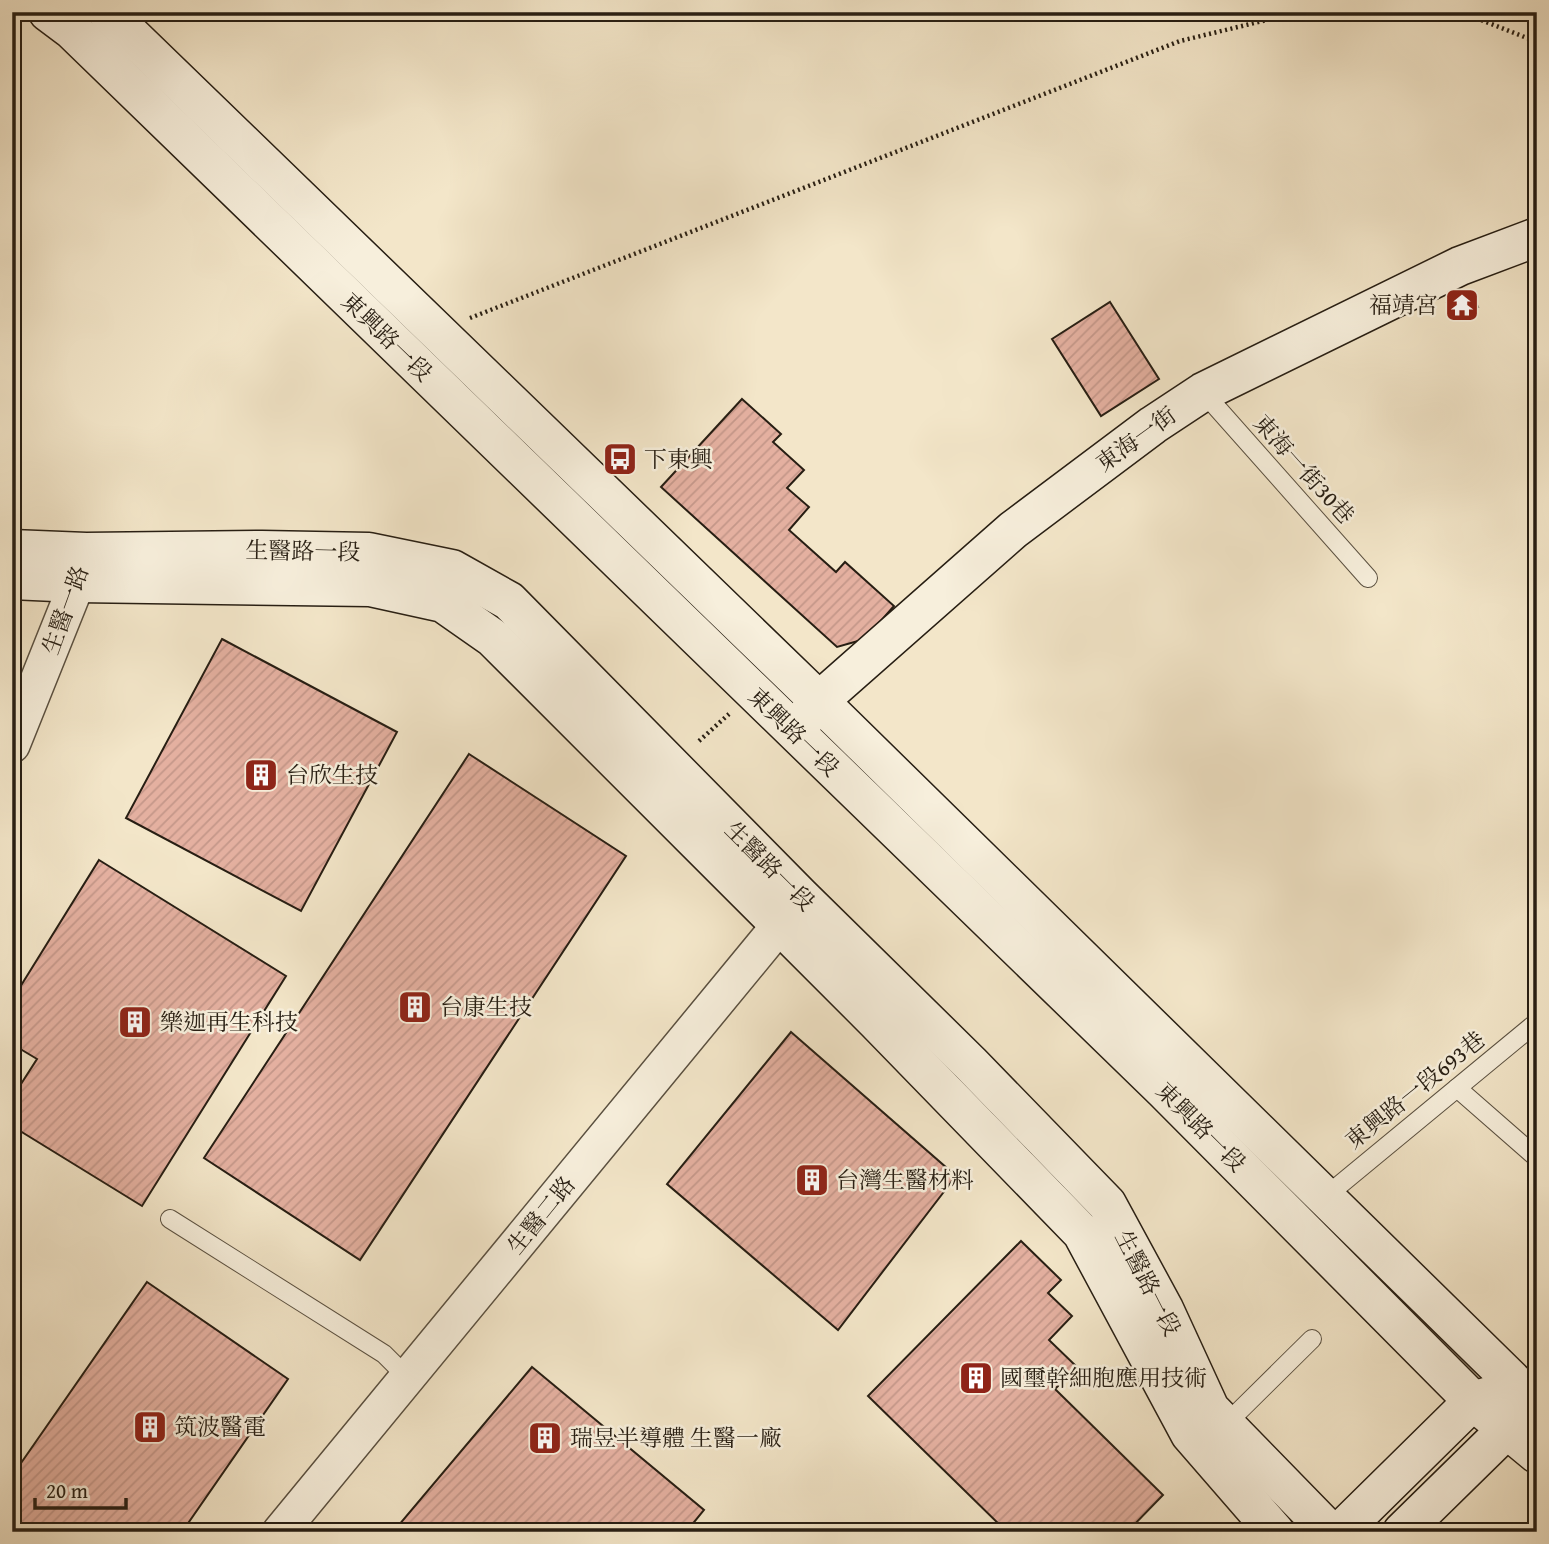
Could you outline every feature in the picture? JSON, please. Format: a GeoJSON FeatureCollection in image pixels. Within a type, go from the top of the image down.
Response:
{"type":"FeatureCollection","features":[{"type":"Feature","properties":{"kind":"main road","name":"東興路一段"},"geometry":{"type":"LineString","coordinates":[[48,12],[72,30],[1164,1090],[1472,1401],[1537,1454]]}},
{"type":"Feature","properties":{"kind":"main road","name":"東興路一段"},"geometry":{"type":"LineString","coordinates":[[107,12],[819,701],[1527,1396]]}},
{"type":"Feature","properties":{"kind":"main road","name":"東海一街"},"geometry":{"type":"LineString","coordinates":[[794,732],[819,701],[1013,530],[1153,425],[1203,392],[1460,266],[1537,237]]}},
{"type":"Feature","properties":{"kind":"main road","name":"生醫路一段"},"geometry":{"type":"LineString","coordinates":[[12,549],[82,568]]}},
{"type":"Feature","properties":{"kind":"main road","name":"生醫路一段"},"geometry":{"type":"LineString","coordinates":[[12,580],[82,568],[262,550],[369,552],[452,569],[509,601],[790,911],[876,1021],[1082,1233],[1190,1434],[1275,1532]]}},
{"type":"Feature","properties":{"kind":"main road","name":"生醫路一段"},"geometry":{"type":"LineString","coordinates":[[790,911],[970,1063],[1107,1204],[1164,1309],[1210,1409],[1330,1532]]}},
{"type":"Feature","properties":{"kind":"main road"},"geometry":{"type":"LineString","coordinates":[[1340,1532],[1472,1401],[1527,1396]]}},
{"type":"Feature","properties":{"kind":"main road"},"geometry":{"type":"LineString","coordinates":[[1402,1532],[1507,1429],[1527,1396]]}},
{"type":"Feature","properties":{"kind":"street","name":"生醫一路"},"geometry":{"type":"LineString","coordinates":[[12,746],[82,568]]}},
{"type":"Feature","properties":{"kind":"street","name":"生醫二路"},"geometry":{"type":"LineString","coordinates":[[280,1532],[790,911]]}},
{"type":"Feature","properties":{"kind":"lane","name":"東海一街30巷"},"geometry":{"type":"LineString","coordinates":[[1203,392],[1368,578]]}},
{"type":"Feature","properties":{"kind":"lane","name":"東興路一段693巷"},"geometry":{"type":"LineString","coordinates":[[1325,1197],[1537,1022]]}},
{"type":"Feature","properties":{"kind":"lane"},"geometry":{"type":"LineString","coordinates":[[1457,1088],[1537,1158]]}},
{"type":"Feature","properties":{"kind":"lane"},"geometry":{"type":"LineString","coordinates":[[170,1219],[384,1354],[407,1377]]}},
{"type":"Feature","properties":{"kind":"lane"},"geometry":{"type":"LineString","coordinates":[[1225,1425],[1312,1339]]}},
{"type":"Feature","properties":{"kind":"path"},"geometry":{"type":"LineString","coordinates":[[437,331],[1180,41],[1300,12]]}},
{"type":"Feature","properties":{"kind":"path"},"geometry":{"type":"LineString","coordinates":[[1461,12],[1537,42]]}},
{"type":"Feature","properties":{"kind":"building","name":"福靖宮"},"geometry":{"type":"Polygon","coordinates":[[[1471,292],[1478,307],[1454,318],[1447,303],[1471,292]]]}},
{"type":"Feature","properties":{"kind":"building"},"geometry":{"type":"Polygon","coordinates":[[[1110,302],[1159,379],[1101,416],[1052,339],[1110,302]]]}},
{"type":"Feature","properties":{"kind":"building"},"geometry":{"type":"Polygon","coordinates":[[[742,399],[781,434],[773,442],[804,470],[787,488],[809,507],[789,530],[836,572],[845,562],[894,606],[865,639],[837,647],[661,487],[742,399]]]}},
{"type":"Feature","properties":{"kind":"building","name":"台欣生技"},"geometry":{"type":"Polygon","coordinates":[[[222,639],[397,732],[301,911],[126,818],[222,639]]]}},
{"type":"Feature","properties":{"kind":"building","name":"台康生技"},"geometry":{"type":"Polygon","coordinates":[[[469,754],[626,856],[360,1260],[204,1158],[469,754]]]}},
{"type":"Feature","properties":{"kind":"building","name":"樂迦再生科技"},"geometry":{"type":"Polygon","coordinates":[[[99,860],[286,976],[142,1206],[12,1126],[12,1098],[37,1059],[12,1044],[12,1000],[99,860]]]}},
{"type":"Feature","properties":{"kind":"building","name":"台灣生醫材料"},"geometry":{"type":"Polygon","coordinates":[[[791,1032],[956,1176],[838,1330],[667,1184],[791,1032]]]}},
{"type":"Feature","properties":{"kind":"building","name":"國璽幹細胞應用技術"},"geometry":{"type":"Polygon","coordinates":[[[1021,1241],[1061,1280],[1048,1293],[1072,1316],[1049,1340],[1077,1367],[1055,1389],[1163,1495],[1127,1532],[1007,1532],[868,1396],[1021,1241]]]}},
{"type":"Feature","properties":{"kind":"building","name":"筑波醫電"},"geometry":{"type":"Polygon","coordinates":[[[147,1282],[288,1379],[182,1532],[12,1532],[12,1476],[147,1282]]]}},
{"type":"Feature","properties":{"kind":"building","name":"瑞昱半導體 生醫一廠"},"geometry":{"type":"Polygon","coordinates":[[[532,1367],[704,1510],[686,1532],[393,1532],[532,1367]]]}},
{"type":"Feature","properties":{"kind":"place","name":"福靖宮"},"geometry":{"type":"Point","coordinates":[1462,305]}},
{"type":"Feature","properties":{"kind":"place","name":"下東興"},"geometry":{"type":"Point","coordinates":[620,459]}},
{"type":"Feature","properties":{"kind":"place","name":"台欣生技"},"geometry":{"type":"Point","coordinates":[261,775]}},
{"type":"Feature","properties":{"kind":"place","name":"台康生技"},"geometry":{"type":"Point","coordinates":[415,1007]}},
{"type":"Feature","properties":{"kind":"place","name":"樂迦再生科技"},"geometry":{"type":"Point","coordinates":[135,1022]}},
{"type":"Feature","properties":{"kind":"place","name":"台灣生醫材料"},"geometry":{"type":"Point","coordinates":[812,1180]}},
{"type":"Feature","properties":{"kind":"place","name":"國璽幹細胞應用技術"},"geometry":{"type":"Point","coordinates":[976,1378]}},
{"type":"Feature","properties":{"kind":"place","name":"筑波醫電"},"geometry":{"type":"Point","coordinates":[150,1427]}},
{"type":"Feature","properties":{"kind":"place","name":"瑞昱半導體 生醫一廠"},"geometry":{"type":"Point","coordinates":[545,1438]}}]}
